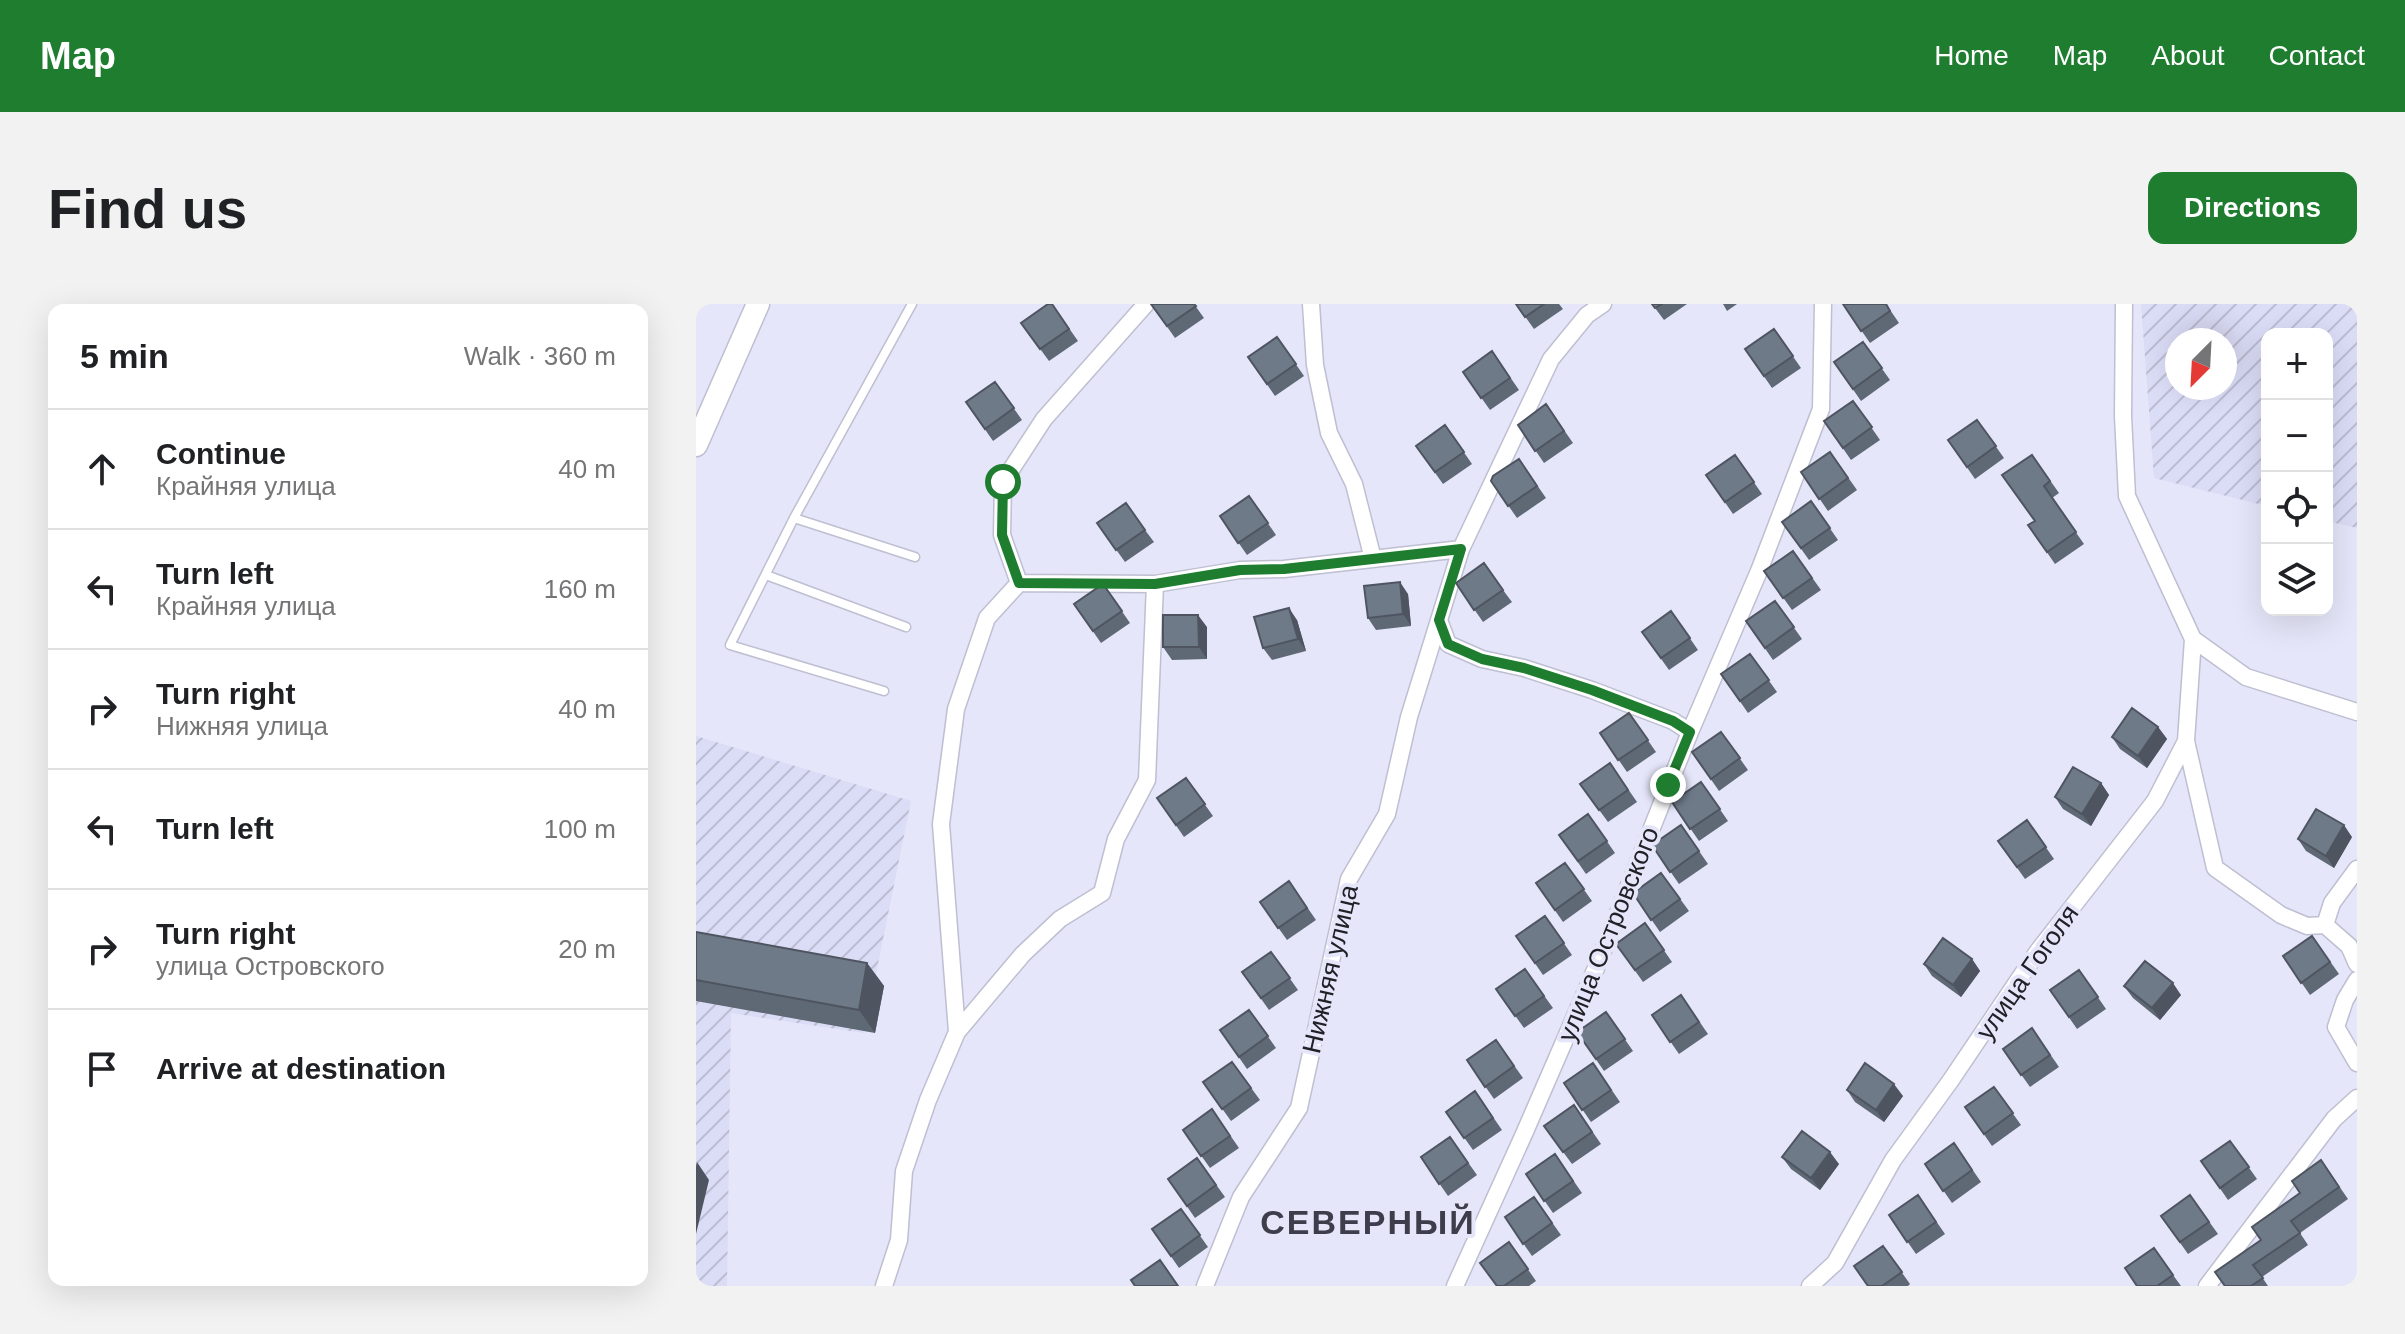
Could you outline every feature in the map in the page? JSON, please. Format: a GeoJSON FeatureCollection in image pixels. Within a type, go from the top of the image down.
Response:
{"type":"FeatureCollection","features":[{"type":"Feature","properties":{"kind":"street"},"geometry":{"type":"LineString","coordinates":[[696,445],[758,304]]}},
{"type":"Feature","properties":{"kind":"street"},"geometry":{"type":"LineString","coordinates":[[1019,583],[1002,535],[1003,482],[1044,419],[1146,304]]}},
{"type":"Feature","properties":{"kind":"street"},"geometry":{"type":"LineString","coordinates":[[1311,304],[1315,365],[1329,433],[1354,484],[1373,559]]}},
{"type":"Feature","properties":{"kind":"street","name":"Нижняя улица"},"geometry":{"type":"LineString","coordinates":[[1205,1286],[1241,1197],[1299,1108],[1349,879],[1387,814],[1409,717],[1461,549],[1551,359],[1587,315],[1603,304]]}},
{"type":"Feature","properties":{"kind":"street","name":"улица Островского"},"geometry":{"type":"LineString","coordinates":[[1455,1286],[1599,961],[1690,732],[1759,571],[1821,409],[1823,304]]}},
{"type":"Feature","properties":{"kind":"street"},"geometry":{"type":"LineString","coordinates":[[2124,304],[2123,416],[2127,496],[2193,639],[2246,677],[2357,712]]}},
{"type":"Feature","properties":{"kind":"street"},"geometry":{"type":"LineString","coordinates":[[957,1032],[941,824],[956,709],[987,618],[1019,583],[1155,584],[1240,570],[1284,569],[1461,549]]}},
{"type":"Feature","properties":{"kind":"street"},"geometry":{"type":"LineString","coordinates":[[884,1286],[899,1240],[904,1171],[928,1100],[957,1032],[1032,946],[1060,919],[1102,893],[1116,839],[1147,780],[1155,584]]}},
{"type":"Feature","properties":{"kind":"street"},"geometry":{"type":"LineString","coordinates":[[1439,620],[1448,644],[1482,659],[1524,668],[1592,690],[1673,721],[1690,732]]}},
{"type":"Feature","properties":{"kind":"street","name":"улица Гоголя"},"geometry":{"type":"LineString","coordinates":[[1810,1286],[1835,1263],[1893,1160],[2038,951],[2155,801],[2186,741],[2193,639]]}},
{"type":"Feature","properties":{"kind":"street"},"geometry":{"type":"LineString","coordinates":[[2186,741],[2215,868],[2281,915],[2307,926],[2325,925],[2349,946],[2357,964]]}},
{"type":"Feature","properties":{"kind":"street"},"geometry":{"type":"LineString","coordinates":[[2325,925],[2332,903],[2357,869]]}},
{"type":"Feature","properties":{"kind":"street"},"geometry":{"type":"LineString","coordinates":[[2357,980],[2345,1000],[2336,1027],[2357,1063]]}},
{"type":"Feature","properties":{"kind":"street"},"geometry":{"type":"LineString","coordinates":[[2207,1286],[2334,1119],[2357,1098]]}},
{"type":"Feature","properties":{"kind":"street"},"geometry":{"type":"LineString","coordinates":[[1828,1286],[1835,1263]]}},
{"type":"Feature","properties":{"kind":"lane"},"geometry":{"type":"LineString","coordinates":[[884,691],[730,645],[794,518],[912,304]]}},
{"type":"Feature","properties":{"kind":"lane"},"geometry":{"type":"LineString","coordinates":[[794,518],[915,557]]}},
{"type":"Feature","properties":{"kind":"lane"},"geometry":{"type":"LineString","coordinates":[[766,575],[906,627]]}},
{"type":"Feature","properties":{"kind":"shaded area"},"geometry":{"type":"Polygon","coordinates":[[[2141,304],[2357,304],[2357,528],[2333,522],[2333,328],[2261,328],[2261,505],[2154,478],[2141,304]]]}},
{"type":"Feature","properties":{"kind":"shaded area"},"geometry":{"type":"Polygon","coordinates":[[[696,736],[911,801],[864,1033],[731,1013],[727,1286],[696,1286],[696,736]]]}},
{"type":"Feature","properties":{"kind":"building"},"geometry":{"type":"Polygon","coordinates":[[[1052,304],[1069,329],[1040,349],[1021,323],[1052,304]]]}},
{"type":"Feature","properties":{"kind":"building"},"geometry":{"type":"Polygon","coordinates":[[[1151,304],[1194,304],[1196,306],[1167,326],[1151,304]]]}},
{"type":"Feature","properties":{"kind":"building"},"geometry":{"type":"Polygon","coordinates":[[[1516,304],[1544,304],[1525,317],[1516,304]]]}},
{"type":"Feature","properties":{"kind":"building"},"geometry":{"type":"Polygon","coordinates":[[[1843,304],[1886,304],[1890,311],[1861,331],[1843,304]]]}},
{"type":"Feature","properties":{"kind":"building"},"geometry":{"type":"Polygon","coordinates":[[[1774,329],[1793,356],[1764,376],[1745,349],[1774,329]]]}},
{"type":"Feature","properties":{"kind":"building"},"geometry":{"type":"Polygon","coordinates":[[[1277,337],[1296,364],[1267,384],[1248,357],[1277,337]]]}},
{"type":"Feature","properties":{"kind":"building"},"geometry":{"type":"Polygon","coordinates":[[[1863,342],[1882,368],[1853,389],[1834,362],[1863,342]]]}},
{"type":"Feature","properties":{"kind":"building"},"geometry":{"type":"Polygon","coordinates":[[[1492,351],[1510,378],[1481,398],[1463,372],[1492,351]]]}},
{"type":"Feature","properties":{"kind":"building"},"geometry":{"type":"Polygon","coordinates":[[[995,382],[1014,408],[985,429],[966,402],[995,382]]]}},
{"type":"Feature","properties":{"kind":"building"},"geometry":{"type":"Polygon","coordinates":[[[1853,401],[1872,427],[1843,448],[1824,421],[1853,401]]]}},
{"type":"Feature","properties":{"kind":"building"},"geometry":{"type":"Polygon","coordinates":[[[1546,404],[1564,431],[1535,451],[1518,425],[1546,404]]]}},
{"type":"Feature","properties":{"kind":"building"},"geometry":{"type":"Polygon","coordinates":[[[1977,420],[1996,446],[1967,467],[1948,440],[1977,420]]]}},
{"type":"Feature","properties":{"kind":"building"},"geometry":{"type":"Polygon","coordinates":[[[1445,425],[1464,452],[1435,472],[1416,446],[1445,425]]]}},
{"type":"Feature","properties":{"kind":"building"},"geometry":{"type":"Polygon","coordinates":[[[1830,452],[1848,478],[1819,499],[1801,472],[1830,452]]]}},
{"type":"Feature","properties":{"kind":"building"},"geometry":{"type":"Polygon","coordinates":[[[1735,455],[1754,482],[1725,502],[1706,475],[1735,455]]]}},
{"type":"Feature","properties":{"kind":"building"},"geometry":{"type":"Polygon","coordinates":[[[2032,455],[2050,481],[2044,486],[2076,532],[2047,552],[2028,525],[2035,521],[2002,475],[2032,455]]]}},
{"type":"Feature","properties":{"kind":"building"},"geometry":{"type":"Polygon","coordinates":[[[1519,459],[1537,486],[1508,506],[1491,481],[1493,476],[1519,459]]]}},
{"type":"Feature","properties":{"kind":"building"},"geometry":{"type":"Polygon","coordinates":[[[1249,496],[1268,523],[1238,543],[1220,516],[1249,496]]]}},
{"type":"Feature","properties":{"kind":"building"},"geometry":{"type":"Polygon","coordinates":[[[1811,501],[1830,528],[1801,548],[1782,522],[1811,501]]]}},
{"type":"Feature","properties":{"kind":"building"},"geometry":{"type":"Polygon","coordinates":[[[1126,503],[1145,530],[1116,550],[1097,523],[1126,503]]]}},
{"type":"Feature","properties":{"kind":"building"},"geometry":{"type":"Polygon","coordinates":[[[1793,551],[1812,578],[1783,598],[1764,571],[1793,551]]]}},
{"type":"Feature","properties":{"kind":"building"},"geometry":{"type":"Polygon","coordinates":[[[1484,563],[1503,590],[1474,610],[1456,583],[1484,563]]]}},
{"type":"Feature","properties":{"kind":"building"},"geometry":{"type":"Polygon","coordinates":[[[1400,582],[1403,614],[1368,618],[1364,586],[1400,582]]]}},
{"type":"Feature","properties":{"kind":"building"},"geometry":{"type":"Polygon","coordinates":[[[1103,584],[1122,611],[1093,631],[1074,604],[1103,584]]]}},
{"type":"Feature","properties":{"kind":"building"},"geometry":{"type":"Polygon","coordinates":[[[1775,601],[1794,627],[1765,648],[1746,621],[1775,601]]]}},
{"type":"Feature","properties":{"kind":"building"},"geometry":{"type":"Polygon","coordinates":[[[1289,608],[1298,639],[1263,648],[1254,617],[1289,608]]]}},
{"type":"Feature","properties":{"kind":"building"},"geometry":{"type":"Polygon","coordinates":[[[1671,611],[1690,638],[1661,658],[1642,632],[1671,611]]]}},
{"type":"Feature","properties":{"kind":"building"},"geometry":{"type":"Polygon","coordinates":[[[1163,615],[1198,615],[1199,647],[1163,647],[1163,615]]]}},
{"type":"Feature","properties":{"kind":"building"},"geometry":{"type":"Polygon","coordinates":[[[1750,654],[1769,680],[1740,701],[1721,674],[1750,654]]]}},
{"type":"Feature","properties":{"kind":"building"},"geometry":{"type":"Polygon","coordinates":[[[2132,708],[2158,727],[2138,756],[2112,737],[2132,708]]]}},
{"type":"Feature","properties":{"kind":"building"},"geometry":{"type":"Polygon","coordinates":[[[1629,713],[1648,740],[1618,760],[1600,733],[1629,713]]]}},
{"type":"Feature","properties":{"kind":"building"},"geometry":{"type":"Polygon","coordinates":[[[1721,732],[1740,758],[1711,779],[1692,752],[1721,732]]]}},
{"type":"Feature","properties":{"kind":"building"},"geometry":{"type":"Polygon","coordinates":[[[1610,763],[1628,790],[1599,810],[1580,784],[1610,763]]]}},
{"type":"Feature","properties":{"kind":"building"},"geometry":{"type":"Polygon","coordinates":[[[2073,767],[2101,783],[2082,814],[2055,797],[2073,767]]]}},
{"type":"Feature","properties":{"kind":"building"},"geometry":{"type":"Polygon","coordinates":[[[1186,778],[1205,804],[1176,825],[1157,798],[1186,778]]]}},
{"type":"Feature","properties":{"kind":"building"},"geometry":{"type":"Polygon","coordinates":[[[1701,782],[1720,809],[1690,829],[1672,802],[1701,782]]]}},
{"type":"Feature","properties":{"kind":"building"},"geometry":{"type":"Polygon","coordinates":[[[2316,809],[2344,825],[2326,856],[2298,839],[2316,809]]]}},
{"type":"Feature","properties":{"kind":"building"},"geometry":{"type":"Polygon","coordinates":[[[1588,814],[1607,841],[1578,861],[1559,835],[1588,814]]]}},
{"type":"Feature","properties":{"kind":"building"},"geometry":{"type":"Polygon","coordinates":[[[2027,820],[2046,847],[2017,867],[1998,841],[2027,820]]]}},
{"type":"Feature","properties":{"kind":"building"},"geometry":{"type":"Polygon","coordinates":[[[1681,825],[1699,851],[1670,872],[1652,845],[1681,825]]]}},
{"type":"Feature","properties":{"kind":"building"},"geometry":{"type":"Polygon","coordinates":[[[1565,863],[1584,889],[1555,910],[1536,883],[1565,863]]]}},
{"type":"Feature","properties":{"kind":"building"},"geometry":{"type":"Polygon","coordinates":[[[1661,873],[1680,899],[1651,920],[1633,893],[1661,873]]]}},
{"type":"Feature","properties":{"kind":"building"},"geometry":{"type":"Polygon","coordinates":[[[1289,881],[1307,908],[1278,928],[1260,902],[1289,881]]]}},
{"type":"Feature","properties":{"kind":"building"},"geometry":{"type":"Polygon","coordinates":[[[1545,916],[1564,943],[1535,963],[1516,936],[1545,916]]]}},
{"type":"Feature","properties":{"kind":"building"},"geometry":{"type":"Polygon","coordinates":[[[1645,923],[1664,950],[1635,970],[1616,944],[1645,923]]]}},
{"type":"Feature","properties":{"kind":"building"},"geometry":{"type":"Polygon","coordinates":[[[696,932],[867,963],[859,1010],[696,980],[696,932]]]}},
{"type":"Feature","properties":{"kind":"building"},"geometry":{"type":"Polygon","coordinates":[[[2312,936],[2330,962],[2301,983],[2283,956],[2312,936]]]}},
{"type":"Feature","properties":{"kind":"building"},"geometry":{"type":"Polygon","coordinates":[[[1943,938],[1972,959],[1953,985],[1924,964],[1943,938]]]}},
{"type":"Feature","properties":{"kind":"building"},"geometry":{"type":"Polygon","coordinates":[[[1271,952],[1290,978],[1261,998],[1242,972],[1271,952]]]}},
{"type":"Feature","properties":{"kind":"building"},"geometry":{"type":"Polygon","coordinates":[[[2145,961],[2173,983],[2152,1008],[2124,986],[2145,961]]]}},
{"type":"Feature","properties":{"kind":"building"},"geometry":{"type":"Polygon","coordinates":[[[1525,969],[1544,996],[1515,1016],[1496,989],[1525,969]]]}},
{"type":"Feature","properties":{"kind":"building"},"geometry":{"type":"Polygon","coordinates":[[[2079,970],[2098,997],[2069,1017],[2050,990],[2079,970]]]}},
{"type":"Feature","properties":{"kind":"building"},"geometry":{"type":"Polygon","coordinates":[[[1681,995],[1699,1022],[1670,1042],[1652,1015],[1681,995]]]}},
{"type":"Feature","properties":{"kind":"building"},"geometry":{"type":"Polygon","coordinates":[[[1249,1010],[1268,1036],[1239,1057],[1220,1030],[1249,1010]]]}},
{"type":"Feature","properties":{"kind":"building"},"geometry":{"type":"Polygon","coordinates":[[[1606,1012],[1625,1039],[1596,1059],[1577,1032],[1606,1012]]]}},
{"type":"Feature","properties":{"kind":"building"},"geometry":{"type":"Polygon","coordinates":[[[2032,1028],[2050,1055],[2021,1075],[2003,1049],[2032,1028]]]}},
{"type":"Feature","properties":{"kind":"building"},"geometry":{"type":"Polygon","coordinates":[[[1496,1040],[1514,1066],[1485,1087],[1467,1060],[1496,1040]]]}},
{"type":"Feature","properties":{"kind":"building"},"geometry":{"type":"Polygon","coordinates":[[[1232,1062],[1251,1088],[1222,1109],[1203,1082],[1232,1062]]]}},
{"type":"Feature","properties":{"kind":"building"},"geometry":{"type":"Polygon","coordinates":[[[1593,1063],[1611,1090],[1582,1110],[1564,1083],[1593,1063]]]}},
{"type":"Feature","properties":{"kind":"building"},"geometry":{"type":"Polygon","coordinates":[[[1865,1063],[1894,1084],[1876,1110],[1847,1090],[1865,1063]]]}},
{"type":"Feature","properties":{"kind":"building"},"geometry":{"type":"Polygon","coordinates":[[[1994,1087],[2013,1113],[1984,1134],[1965,1107],[1994,1087]]]}},
{"type":"Feature","properties":{"kind":"building"},"geometry":{"type":"Polygon","coordinates":[[[1475,1091],[1493,1118],[1464,1138],[1446,1112],[1475,1091]]]}},
{"type":"Feature","properties":{"kind":"building"},"geometry":{"type":"Polygon","coordinates":[[[1574,1105],[1592,1132],[1563,1152],[1544,1126],[1574,1105]]]}},
{"type":"Feature","properties":{"kind":"building"},"geometry":{"type":"Polygon","coordinates":[[[1212,1109],[1230,1136],[1201,1156],[1183,1130],[1212,1109]]]}},
{"type":"Feature","properties":{"kind":"building"},"geometry":{"type":"Polygon","coordinates":[[[1802,1131],[1830,1152],[1811,1178],[1782,1157],[1802,1131]]]}},
{"type":"Feature","properties":{"kind":"building"},"geometry":{"type":"Polygon","coordinates":[[[1450,1137],[1468,1163],[1439,1184],[1421,1157],[1450,1137]]]}},
{"type":"Feature","properties":{"kind":"building"},"geometry":{"type":"Polygon","coordinates":[[[2230,1141],[2249,1167],[2220,1188],[2201,1161],[2230,1141]]]}},
{"type":"Feature","properties":{"kind":"building"},"geometry":{"type":"Polygon","coordinates":[[[1954,1143],[1972,1170],[1943,1191],[1925,1164],[1954,1143]]]}},
{"type":"Feature","properties":{"kind":"building"},"geometry":{"type":"Polygon","coordinates":[[[1555,1154],[1573,1181],[1544,1201],[1526,1174],[1555,1154]]]}},
{"type":"Feature","properties":{"kind":"building"},"geometry":{"type":"Polygon","coordinates":[[[1197,1158],[1216,1185],[1187,1206],[1168,1179],[1197,1158]]]}},
{"type":"Feature","properties":{"kind":"building"},"geometry":{"type":"Polygon","coordinates":[[[2321,1160],[2339,1187],[2291,1221],[2300,1233],[2253,1265],[2263,1278],[2251,1286],[2225,1286],[2215,1272],[2261,1240],[2252,1227],[2300,1193],[2292,1181],[2321,1160]]]}},
{"type":"Feature","properties":{"kind":"building"},"geometry":{"type":"Polygon","coordinates":[[[1918,1195],[1936,1222],[1907,1242],[1889,1215],[1918,1195]]]}},
{"type":"Feature","properties":{"kind":"building"},"geometry":{"type":"Polygon","coordinates":[[[2190,1195],[2209,1222],[2180,1242],[2161,1216],[2190,1195]]]}},
{"type":"Feature","properties":{"kind":"building"},"geometry":{"type":"Polygon","coordinates":[[[1534,1197],[1552,1223],[1523,1244],[1505,1217],[1534,1197]]]}},
{"type":"Feature","properties":{"kind":"building"},"geometry":{"type":"Polygon","coordinates":[[[1181,1209],[1200,1235],[1171,1256],[1152,1229],[1181,1209]]]}},
{"type":"Feature","properties":{"kind":"building"},"geometry":{"type":"Polygon","coordinates":[[[1509,1242],[1528,1269],[1504,1286],[1497,1286],[1480,1263],[1509,1242]]]}},
{"type":"Feature","properties":{"kind":"building"},"geometry":{"type":"Polygon","coordinates":[[[1883,1246],[1902,1272],[1882,1286],[1868,1286],[1854,1266],[1883,1246]]]}},
{"type":"Feature","properties":{"kind":"building"},"geometry":{"type":"Polygon","coordinates":[[[2154,1248],[2173,1275],[2157,1286],[2137,1286],[2125,1268],[2154,1248]]]}},
{"type":"Feature","properties":{"kind":"building"},"geometry":{"type":"Polygon","coordinates":[[[1160,1260],[1178,1286],[1135,1286],[1131,1280],[1160,1260]]]}},
{"type":"Feature","properties":{"kind":"district","name":"СЕВЕРНЫЙ"},"geometry":{"type":"Point","coordinates":[1368,1222]}},
{"type":"Feature","properties":{"kind":"route"},"geometry":{"type":"LineString","coordinates":[[1003,482],[1002,535],[1019,583],[1155,584],[1240,570],[1284,569],[1461,549],[1439,620],[1448,644],[1482,659],[1524,668],[1592,690],[1673,721],[1690,732],[1668,785]]}}]}
